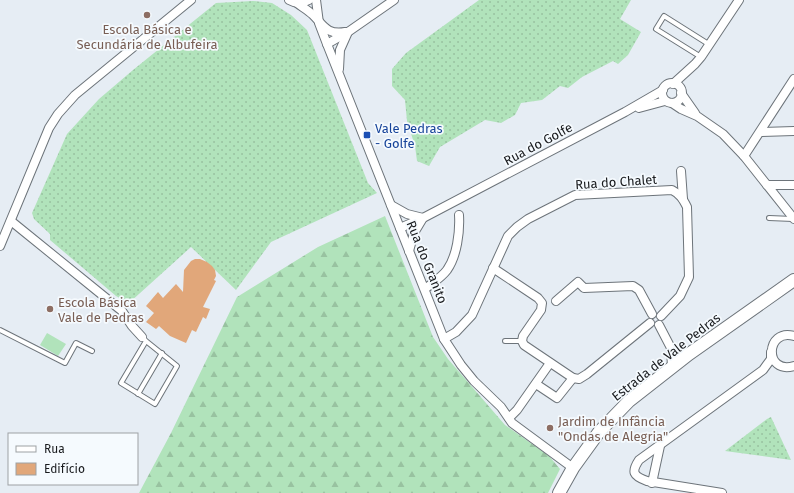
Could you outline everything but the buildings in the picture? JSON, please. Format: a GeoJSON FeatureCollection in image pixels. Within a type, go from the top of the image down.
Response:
{"type":"FeatureCollection","features":[{"type":"Feature","properties":{"kind":"main road","name":"Estrada de Vale Pedras"},"geometry":{"type":"LineString","coordinates":[[559,493],[573,468],[599,432],[629,401],[689,354],[794,280]]}},
{"type":"Feature","properties":{"kind":"street"},"geometry":{"type":"LineString","coordinates":[[0,246],[49,128],[58,114],[75,95],[191,0]]}},
{"type":"Feature","properties":{"kind":"street"},"geometry":{"type":"LineString","coordinates":[[293,2],[303,3],[309,0]]}},
{"type":"Feature","properties":{"kind":"street","name":"Rua do Granito"},"geometry":{"type":"LineString","coordinates":[[316,0],[319,23],[326,44],[444,338],[461,365],[474,381],[501,407],[512,423],[573,468]]}},
{"type":"Feature","properties":{"kind":"street"},"geometry":{"type":"LineString","coordinates":[[326,44],[348,32],[394,0]]}},
{"type":"Feature","properties":{"kind":"street","name":"Rua do Golfe"},"geometry":{"type":"LineString","coordinates":[[400,228],[423,218],[625,112],[663,90],[667,85],[673,84],[701,57],[738,0]]}},
{"type":"Feature","properties":{"kind":"street","name":"Rua do Granito"},"geometry":{"type":"LineString","coordinates":[[293,2],[313,15],[319,23]]}},
{"type":"Feature","properties":{"kind":"street"},"geometry":{"type":"LineString","coordinates":[[319,23],[336,34],[348,32]]}},
{"type":"Feature","properties":{"kind":"street"},"geometry":{"type":"LineString","coordinates":[[339,74],[340,50],[348,32]]}},
{"type":"Feature","properties":{"kind":"street"},"geometry":{"type":"LineString","coordinates":[[625,112],[678,101],[681,91],[695,64]]}},
{"type":"Feature","properties":{"kind":"street"},"geometry":{"type":"LineString","coordinates":[[744,156],[794,79]]}},
{"type":"Feature","properties":{"kind":"street"},"geometry":{"type":"LineString","coordinates":[[673,84],[681,91],[697,116]]}},
{"type":"Feature","properties":{"kind":"street"},"geometry":{"type":"LineString","coordinates":[[663,90],[662,96],[669,102],[697,116],[723,134],[744,156],[794,219]]}},
{"type":"Feature","properties":{"kind":"street"},"geometry":{"type":"LineString","coordinates":[[761,132],[794,131]]}},
{"type":"Feature","properties":{"kind":"street"},"geometry":{"type":"LineString","coordinates":[[659,325],[662,321],[661,316],[680,296],[689,277],[687,207],[683,199],[682,171]]}},
{"type":"Feature","properties":{"kind":"street"},"geometry":{"type":"LineString","coordinates":[[767,185],[794,184]]}},
{"type":"Feature","properties":{"kind":"street","name":"Rua do Chalet"},"geometry":{"type":"LineString","coordinates":[[444,338],[456,332],[472,314],[508,236],[528,219],[575,194],[672,190],[678,193],[683,199]]}},
{"type":"Feature","properties":{"kind":"street"},"geometry":{"type":"LineString","coordinates":[[391,205],[407,214],[423,218],[414,233],[410,251]]}},
{"type":"Feature","properties":{"kind":"street"},"geometry":{"type":"LineString","coordinates":[[425,289],[441,277],[451,263],[459,236],[459,215]]}},
{"type":"Feature","properties":{"kind":"street"},"geometry":{"type":"LineString","coordinates":[[11,221],[97,289],[122,312],[144,339]]}},
{"type":"Feature","properties":{"kind":"street"},"geometry":{"type":"LineString","coordinates":[[493,268],[534,294],[542,303],[541,310],[523,336],[522,341],[524,345],[576,379]]}},
{"type":"Feature","properties":{"kind":"street"},"geometry":{"type":"LineString","coordinates":[[556,301],[578,282],[584,288],[632,286],[639,290],[652,314]]}},
{"type":"Feature","properties":{"kind":"street"},"geometry":{"type":"LineString","coordinates":[[652,314],[657,313],[661,316]]}},
{"type":"Feature","properties":{"kind":"street"},"geometry":{"type":"LineString","coordinates":[[536,384],[557,398],[576,379],[644,329],[650,323],[649,318],[652,314]]}},
{"type":"Feature","properties":{"kind":"street"},"geometry":{"type":"LineString","coordinates":[[650,323],[654,326],[659,325]]}},
{"type":"Feature","properties":{"kind":"street"},"geometry":{"type":"LineString","coordinates":[[659,325],[671,348],[672,367]]}},
{"type":"Feature","properties":{"kind":"street"},"geometry":{"type":"LineString","coordinates":[[764,370],[771,359],[772,346],[780,337],[794,336]]}},
{"type":"Feature","properties":{"kind":"street"},"geometry":{"type":"LineString","coordinates":[[671,348],[689,354]]}},
{"type":"Feature","properties":{"kind":"street"},"geometry":{"type":"LineString","coordinates":[[771,352],[775,362],[790,368]]}},
{"type":"Feature","properties":{"kind":"street"},"geometry":{"type":"LineString","coordinates":[[509,418],[517,410],[550,363]]}},
{"type":"Feature","properties":{"kind":"street"},"geometry":{"type":"LineString","coordinates":[[722,493],[652,483],[637,477],[634,472],[634,467],[639,460],[764,370],[775,367],[790,368]]}},
{"type":"Feature","properties":{"kind":"street"},"geometry":{"type":"LineString","coordinates":[[652,483],[660,446]]}},
{"type":"Feature","properties":{"kind":"lane"},"geometry":{"type":"LineString","coordinates":[[701,57],[656,28],[664,16],[710,45]]}},
{"type":"Feature","properties":{"kind":"lane"},"geometry":{"type":"LineString","coordinates":[[769,218],[794,219]]}},
{"type":"Feature","properties":{"kind":"lane"},"geometry":{"type":"LineString","coordinates":[[0,330],[65,363],[76,343],[92,351]]}},
{"type":"Feature","properties":{"kind":"lane"},"geometry":{"type":"LineString","coordinates":[[144,339],[162,353],[177,366],[155,404],[121,383],[144,339]]}},
{"type":"Feature","properties":{"kind":"lane"},"geometry":{"type":"LineString","coordinates":[[505,341],[522,341]]}},
{"type":"Feature","properties":{"kind":"lane"},"geometry":{"type":"LineString","coordinates":[[138,394],[162,353]]}},
{"type":"Feature","properties":{"kind":"green space"},"geometry":{"type":"Polygon","coordinates":[[[479,0],[631,0],[620,19],[641,32],[628,55],[618,64],[613,61],[582,77],[568,88],[560,86],[542,100],[521,103],[515,115],[501,123],[485,120],[440,147],[429,166],[417,161],[415,146],[407,121],[405,100],[392,86],[392,69],[406,53],[479,0]]]}},
{"type":"Feature","properties":{"kind":"green space"},"geometry":{"type":"Polygon","coordinates":[[[253,1],[272,3],[291,15],[307,30],[368,183],[377,193],[271,242],[236,290],[191,247],[129,303],[116,296],[50,240],[50,234],[34,219],[32,213],[67,134],[99,99],[216,3],[253,1]]]}},
{"type":"Feature","properties":{"kind":"green space"},"geometry":{"type":"Polygon","coordinates":[[[385,216],[433,337],[448,359],[505,425],[549,456],[560,469],[548,493],[139,493],[171,433],[237,297],[318,247],[385,216]]]}},
{"type":"Feature","properties":{"kind":"green space"},"geometry":{"type":"Polygon","coordinates":[[[47,333],[66,344],[58,356],[40,345],[47,333]]]}},
{"type":"Feature","properties":{"kind":"green space"},"geometry":{"type":"Polygon","coordinates":[[[771,417],[791,460],[725,451],[767,419],[771,417]]]}},
{"type":"Feature","properties":{"kind":"place","name":"Escola Básica e Secundária de Albufeira"},"geometry":{"type":"Point","coordinates":[147,15]}},
{"type":"Feature","properties":{"kind":"place","name":"Vale Pedras - Golfe"},"geometry":{"type":"Point","coordinates":[367,135]}},
{"type":"Feature","properties":{"kind":"place","name":"Escola Básica Vale de Pedras"},"geometry":{"type":"Point","coordinates":[50,309]}},
{"type":"Feature","properties":{"kind":"place","name":"Jardim de Infância \"Ondas de Alegria\""},"geometry":{"type":"Point","coordinates":[550,428]}}]}
